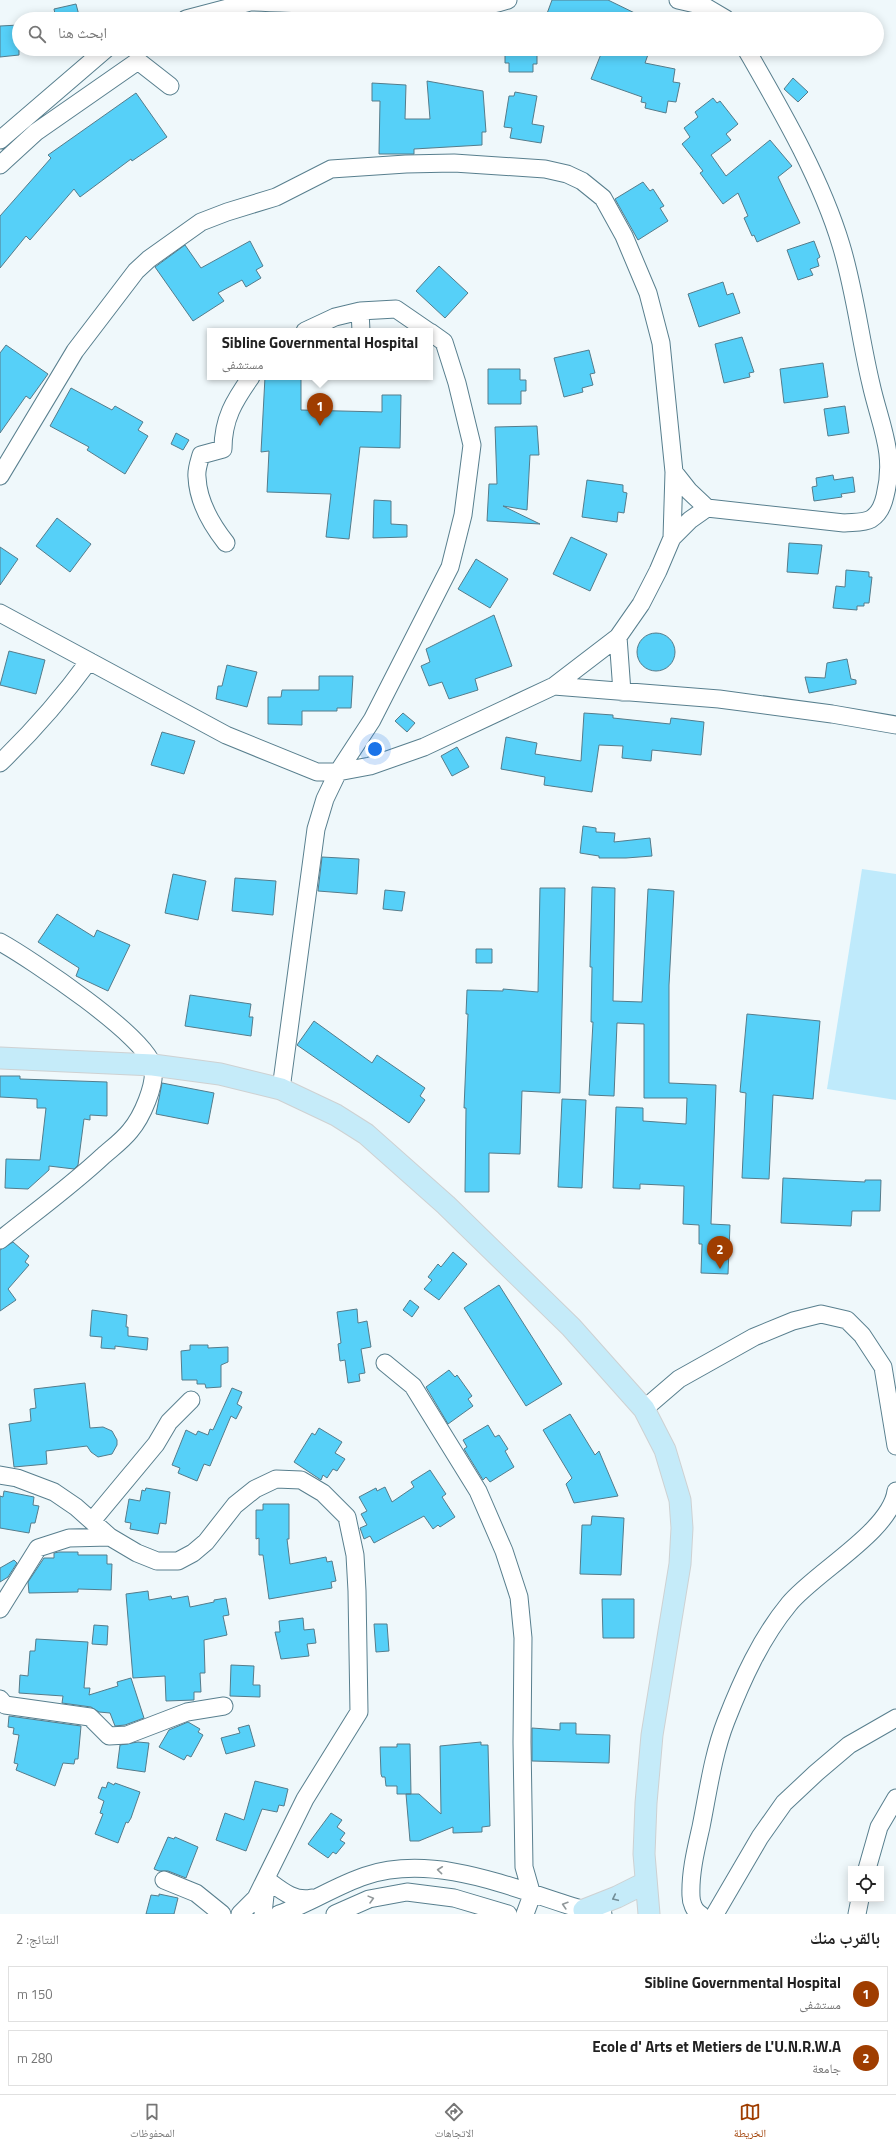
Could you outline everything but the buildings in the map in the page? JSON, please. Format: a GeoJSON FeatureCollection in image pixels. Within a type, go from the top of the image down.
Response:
{"type":"FeatureCollection","features":[{"type":"Feature","properties":{"kind":"main road"},"geometry":{"type":"LineString","coordinates":[[0,1058],[153,1065],[220,1074],[281,1089],[352,1124],[446,1205],[571,1327],[644,1409],[665,1450],[680,1500],[682,1528],[680,1564],[652,1735],[646,1804],[645,1883],[649,1914]]}},
{"type":"Feature","properties":{"kind":"main road"},"geometry":{"type":"LineString","coordinates":[[593,1912],[612,1900],[645,1883]]}},
{"type":"Feature","properties":{"kind":"street"},"geometry":{"type":"LineString","coordinates":[[213,12],[256,1],[367,7],[441,8],[479,6],[508,0]]}},
{"type":"Feature","properties":{"kind":"street"},"geometry":{"type":"LineString","coordinates":[[678,0],[704,6],[714,12]]}},
{"type":"Feature","properties":{"kind":"street"},"geometry":{"type":"LineString","coordinates":[[0,140],[98,56]]}},
{"type":"Feature","properties":{"kind":"street"},"geometry":{"type":"LineString","coordinates":[[674,472],[689,491],[707,508],[844,523],[862,522],[871,519],[879,512],[890,480],[888,445],[871,386],[857,308],[841,244],[795,134],[750,56]]}},
{"type":"Feature","properties":{"kind":"street"},"geometry":{"type":"LineString","coordinates":[[0,166],[36,132],[138,61],[170,86]]}},
{"type":"Feature","properties":{"kind":"street"},"geometry":{"type":"LineString","coordinates":[[0,476],[75,351],[136,271],[164,247],[201,222],[276,198],[330,170],[382,165],[454,163],[545,169],[567,174],[588,185],[603,198],[640,270],[654,312],[661,343],[674,472],[672,538]]}},
{"type":"Feature","properties":{"kind":"street"},"geometry":{"type":"LineString","coordinates":[[312,328],[335,318],[360,311],[396,309],[423,328]]}},
{"type":"Feature","properties":{"kind":"street"},"geometry":{"type":"LineString","coordinates":[[360,311],[361,328]]}},
{"type":"Feature","properties":{"kind":"street"},"geometry":{"type":"LineString","coordinates":[[281,1089],[316,829],[325,800],[338,772],[372,720],[450,567],[463,515],[472,445],[457,383],[444,342],[433,335]]}},
{"type":"Feature","properties":{"kind":"street"},"geometry":{"type":"LineString","coordinates":[[226,543],[213,527],[205,508],[197,475],[201,455],[223,449],[223,431],[234,402],[250,380]]}},
{"type":"Feature","properties":{"kind":"street"},"geometry":{"type":"LineString","coordinates":[[0,613],[89,660],[143,692],[226,735],[317,772],[338,772],[370,766],[424,747],[554,686],[618,637],[641,604],[672,538],[690,520],[707,508]]}},
{"type":"Feature","properties":{"kind":"street"},"geometry":{"type":"LineString","coordinates":[[618,637],[622,692]]}},
{"type":"Feature","properties":{"kind":"street"},"geometry":{"type":"LineString","coordinates":[[0,763],[36,727],[62,698],[89,660]]}},
{"type":"Feature","properties":{"kind":"street"},"geometry":{"type":"LineString","coordinates":[[554,686],[719,699],[832,714],[896,725]]}},
{"type":"Feature","properties":{"kind":"street"},"geometry":{"type":"LineString","coordinates":[[0,942],[40,966],[96,1008],[131,1038],[153,1065],[153,1080],[151,1089],[142,1111],[128,1134],[89,1169],[0,1240]]}},
{"type":"Feature","properties":{"kind":"street"},"geometry":{"type":"LineString","coordinates":[[644,1409],[679,1379],[754,1337],[793,1321],[821,1314],[847,1320],[862,1335],[882,1367],[896,1446]]}},
{"type":"Feature","properties":{"kind":"street"},"geometry":{"type":"LineString","coordinates":[[385,1363],[413,1386],[478,1491],[504,1551],[519,1597],[523,1638],[522,1742],[524,1867],[532,1894],[525,1914]]}},
{"type":"Feature","properties":{"kind":"street"},"geometry":{"type":"LineString","coordinates":[[92,1522],[156,1444],[169,1422],[191,1400]]}},
{"type":"Feature","properties":{"kind":"street"},"geometry":{"type":"LineString","coordinates":[[0,1475],[17,1478],[54,1492],[76,1507],[110,1537],[137,1553],[157,1561],[178,1561],[193,1553],[206,1542],[235,1505],[255,1489],[276,1479],[301,1480],[322,1493],[347,1517],[355,1555],[357,1584],[360,1712],[305,1799],[256,1898],[240,1914]]}},
{"type":"Feature","properties":{"kind":"street"},"geometry":{"type":"LineString","coordinates":[[700,1914],[693,1906],[691,1896],[695,1858],[710,1780],[726,1722],[760,1643],[790,1603],[881,1521],[895,1496],[896,1491]]}},
{"type":"Feature","properties":{"kind":"street"},"geometry":{"type":"LineString","coordinates":[[0,1609],[38,1548],[69,1538],[110,1537]]}},
{"type":"Feature","properties":{"kind":"street"},"geometry":{"type":"LineString","coordinates":[[0,1699],[5,1706],[90,1717],[110,1736],[127,1735],[187,1712],[224,1706]]}},
{"type":"Feature","properties":{"kind":"street"},"geometry":{"type":"LineString","coordinates":[[715,1914],[760,1837],[784,1803],[849,1745],[896,1718]]}},
{"type":"Feature","properties":{"kind":"street"},"geometry":{"type":"LineString","coordinates":[[868,1866],[879,1827],[896,1798]]}},
{"type":"Feature","properties":{"kind":"street"},"geometry":{"type":"LineString","coordinates":[[413,1867],[413,1893]]}},
{"type":"Feature","properties":{"kind":"street"},"geometry":{"type":"LineString","coordinates":[[279,1914],[342,1885],[366,1876],[413,1867],[459,1872],[593,1912]]}},
{"type":"Feature","properties":{"kind":"street"},"geometry":{"type":"LineString","coordinates":[[164,1880],[196,1893],[222,1914]]}},
{"type":"Feature","properties":{"kind":"street"},"geometry":{"type":"LineString","coordinates":[[266,1880],[295,1898],[303,1900],[316,1897]]}},
{"type":"Feature","properties":{"kind":"street"},"geometry":{"type":"LineString","coordinates":[[263,1914],[266,1880]]}},
{"type":"Feature","properties":{"kind":"street"},"geometry":{"type":"LineString","coordinates":[[342,1885],[341,1911],[369,1899],[407,1892],[454,1898],[508,1914]]}},
{"type":"Feature","properties":{"kind":"street"},"geometry":{"type":"LineString","coordinates":[[857,1914],[859,1902]]}},
{"type":"Feature","properties":{"kind":"shaded area"},"geometry":{"type":"Polygon","coordinates":[[[862,869],[896,874],[896,1100],[827,1089],[862,869]]]}},
{"type":"Feature","properties":{"kind":"place","name":"Sibline Governmental Hospital"},"geometry":{"type":"Point","coordinates":[320,426]}},
{"type":"Feature","properties":{"kind":"place","name":"Ecole d' Arts et Metiers de L'U.N.R.W.A"},"geometry":{"type":"Point","coordinates":[720,1269]}}]}
